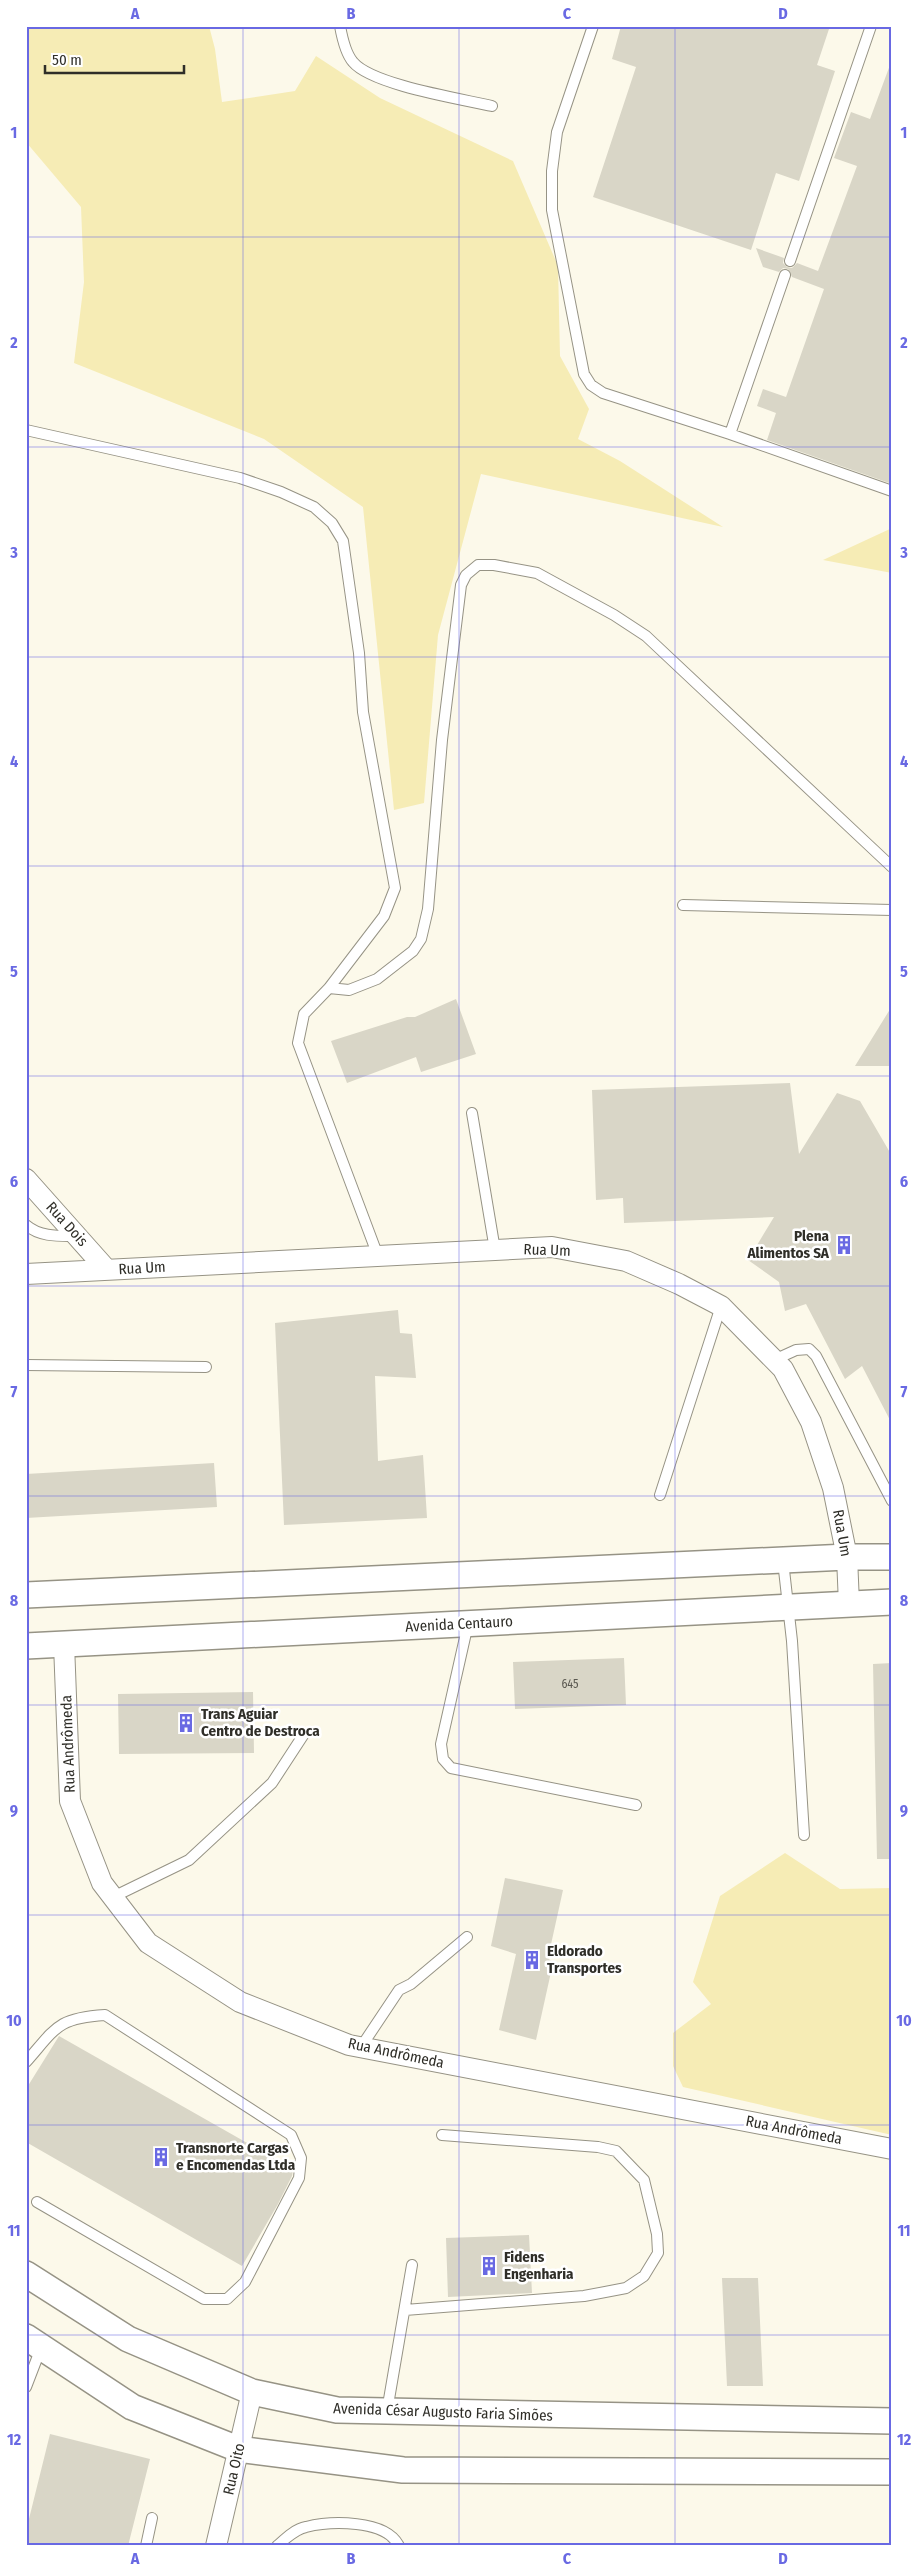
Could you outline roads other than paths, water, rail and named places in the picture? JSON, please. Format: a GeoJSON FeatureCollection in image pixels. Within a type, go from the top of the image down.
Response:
{"type":"FeatureCollection","features":[{"type":"Feature","properties":{"kind":"street","name":"Rua Dois"},"geometry":{"type":"LineString","coordinates":[[26,1179],[107,1270]]}},
{"type":"Feature","properties":{"kind":"street","name":"Rua Um"},"geometry":{"type":"LineString","coordinates":[[26,1274],[552,1247],[626,1261],[679,1284],[721,1306],[783,1369],[811,1422],[833,1488],[847,1557],[849,1604]]}},
{"type":"Feature","properties":{"kind":"street"},"geometry":{"type":"LineString","coordinates":[[26,1595],[847,1557],[892,1557]]}},
{"type":"Feature","properties":{"kind":"street","name":"Avenida Centauro"},"geometry":{"type":"LineString","coordinates":[[26,1646],[892,1602]]}},
{"type":"Feature","properties":{"kind":"street","name":"Rua Andrômeda"},"geometry":{"type":"LineString","coordinates":[[64,1644],[70,1801],[102,1883],[148,1943],[240,2002],[349,2045],[892,2149]]}},
{"type":"Feature","properties":{"kind":"street","name":"Avenida César Augusto Faria Simões"},"geometry":{"type":"LineString","coordinates":[[26,2274],[128,2339],[252,2392],[337,2410],[892,2421]]}},
{"type":"Feature","properties":{"kind":"street"},"geometry":{"type":"LineString","coordinates":[[34,2342],[132,2407],[238,2449],[403,2470],[892,2472]]}},
{"type":"Feature","properties":{"kind":"street","name":"Rua Oito"},"geometry":{"type":"LineString","coordinates":[[216,2546],[252,2392]]}},
{"type":"Feature","properties":{"kind":"lane"},"geometry":{"type":"LineString","coordinates":[[340,26],[342,38],[353,63],[381,79],[492,106]]}},
{"type":"Feature","properties":{"kind":"lane"},"geometry":{"type":"LineString","coordinates":[[593,26],[557,132],[552,171],[552,210],[584,374],[591,385],[603,393],[730,434],[892,491]]}},
{"type":"Feature","properties":{"kind":"lane"},"geometry":{"type":"LineString","coordinates":[[790,261],[871,26]]}},
{"type":"Feature","properties":{"kind":"lane"},"geometry":{"type":"LineString","coordinates":[[730,434],[785,275]]}},
{"type":"Feature","properties":{"kind":"lane"},"geometry":{"type":"LineString","coordinates":[[26,430],[240,478],[281,492],[314,507],[332,523],[343,541],[359,653],[363,712],[395,888],[384,916],[328,988],[304,1014],[298,1043],[378,1256]]}},
{"type":"Feature","properties":{"kind":"lane"},"geometry":{"type":"LineString","coordinates":[[328,988],[349,990],[377,979],[413,951],[421,938],[428,910],[442,740],[460,585],[466,575],[478,565],[494,565],[537,573],[614,615],[646,636],[892,867]]}},
{"type":"Feature","properties":{"kind":"lane"},"geometry":{"type":"LineString","coordinates":[[684,905],[892,910]]}},
{"type":"Feature","properties":{"kind":"lane"},"geometry":{"type":"LineString","coordinates":[[472,1113],[495,1250]]}},
{"type":"Feature","properties":{"kind":"lane"},"geometry":{"type":"LineString","coordinates":[[26,1225],[36,1232],[48,1235],[77,1236]]}},
{"type":"Feature","properties":{"kind":"lane"},"geometry":{"type":"LineString","coordinates":[[660,1495],[721,1306]]}},
{"type":"Feature","properties":{"kind":"lane"},"geometry":{"type":"LineString","coordinates":[[774,1360],[796,1350],[809,1349],[816,1356],[892,1501]]}},
{"type":"Feature","properties":{"kind":"lane"},"geometry":{"type":"LineString","coordinates":[[26,1365],[206,1368]]}},
{"type":"Feature","properties":{"kind":"lane"},"geometry":{"type":"LineString","coordinates":[[783,1561],[788,1606],[804,1835]]}},
{"type":"Feature","properties":{"kind":"lane"},"geometry":{"type":"LineString","coordinates":[[469,1623],[441,1744],[442,1759],[451,1768],[636,1805]]}},
{"type":"Feature","properties":{"kind":"lane"},"geometry":{"type":"LineString","coordinates":[[113,1897],[188,1860],[272,1783],[304,1734]]}},
{"type":"Feature","properties":{"kind":"lane"},"geometry":{"type":"LineString","coordinates":[[361,2047],[399,1990],[411,1984],[467,1936]]}},
{"type":"Feature","properties":{"kind":"lane"},"geometry":{"type":"LineString","coordinates":[[26,2062],[58,2025],[80,2016],[105,2016],[291,2135],[301,2158],[299,2178],[245,2282],[227,2299],[204,2299],[37,2202]]}},
{"type":"Feature","properties":{"kind":"lane"},"geometry":{"type":"LineString","coordinates":[[405,2310],[584,2296],[626,2288],[644,2276],[658,2253],[657,2234],[644,2180],[616,2151],[598,2147],[442,2135]]}},
{"type":"Feature","properties":{"kind":"lane"},"geometry":{"type":"LineString","coordinates":[[387,2412],[412,2265]]}},
{"type":"Feature","properties":{"kind":"lane"},"geometry":{"type":"LineString","coordinates":[[26,2388],[34,2342]]}},
{"type":"Feature","properties":{"kind":"lane"},"geometry":{"type":"LineString","coordinates":[[146,2546],[152,2518]]}},
{"type":"Feature","properties":{"kind":"lane"},"geometry":{"type":"LineString","coordinates":[[277,2546],[304,2527],[348,2523],[365,2525],[384,2532],[396,2540],[399,2546]]}},
{"type":"Feature","properties":{"kind":"place","name":"Plena Alimentos SA"},"geometry":{"type":"Point","coordinates":[844,1245]}},
{"type":"Feature","properties":{"kind":"place","name":"Trans Aguiar Centro de Destroca"},"geometry":{"type":"Point","coordinates":[186,1723]}},
{"type":"Feature","properties":{"kind":"place","name":"Eldorado Transportes"},"geometry":{"type":"Point","coordinates":[532,1960]}},
{"type":"Feature","properties":{"kind":"place","name":"Transnorte Cargas e Encomendas Ltda"},"geometry":{"type":"Point","coordinates":[161,2157]}},
{"type":"Feature","properties":{"kind":"place","name":"Fidens Engenharia"},"geometry":{"type":"Point","coordinates":[489,2266]}}]}
